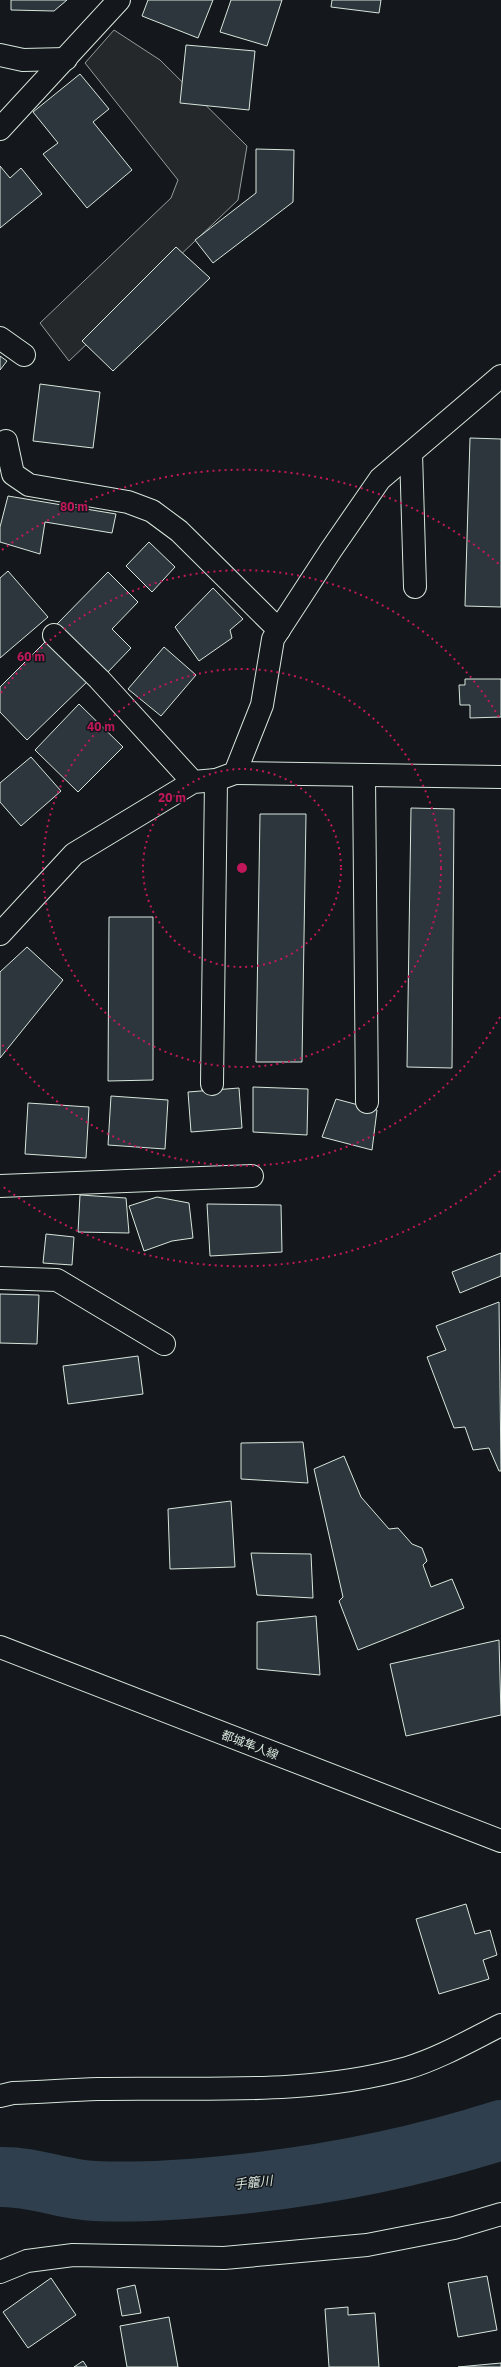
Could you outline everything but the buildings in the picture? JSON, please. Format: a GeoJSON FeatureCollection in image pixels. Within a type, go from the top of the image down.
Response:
{"type":"FeatureCollection","features":[{"type":"Feature","properties":{"kind":"street"},"geometry":{"type":"LineString","coordinates":[[0,129],[119,0]]}},
{"type":"Feature","properties":{"kind":"street"},"geometry":{"type":"LineString","coordinates":[[0,55],[23,60]]}},
{"type":"Feature","properties":{"kind":"street"},"geometry":{"type":"LineString","coordinates":[[0,61],[66,59]]}},
{"type":"Feature","properties":{"kind":"street"},"geometry":{"type":"LineString","coordinates":[[0,338],[24,355]]}},
{"type":"Feature","properties":{"kind":"street"},"geometry":{"type":"LineString","coordinates":[[212,1084],[226,777],[262,706],[273,639],[380,479],[501,376]]}},
{"type":"Feature","properties":{"kind":"street"},"geometry":{"type":"LineString","coordinates":[[6,441],[14,474],[29,485],[128,502],[152,511],[179,531],[279,630]]}},
{"type":"Feature","properties":{"kind":"street"},"geometry":{"type":"LineString","coordinates":[[411,453],[415,587]]}},
{"type":"Feature","properties":{"kind":"street"},"geometry":{"type":"LineString","coordinates":[[54,635],[99,679],[193,782]]}},
{"type":"Feature","properties":{"kind":"street"},"geometry":{"type":"LineString","coordinates":[[364,776],[368,1102]]}},
{"type":"Feature","properties":{"kind":"street"},"geometry":{"type":"LineString","coordinates":[[0,934],[74,854],[193,782],[226,777],[501,777]]}},
{"type":"Feature","properties":{"kind":"street"},"geometry":{"type":"LineString","coordinates":[[0,1186],[252,1176]]}},
{"type":"Feature","properties":{"kind":"street"},"geometry":{"type":"LineString","coordinates":[[0,1278],[57,1280],[164,1344]]}},
{"type":"Feature","properties":{"kind":"street","name":"都城隼人線"},"geometry":{"type":"LineString","coordinates":[[0,1647],[501,1842]]}},
{"type":"Feature","properties":{"kind":"street"},"geometry":{"type":"LineString","coordinates":[[0,2096],[13,2093],[98,2089],[247,2090],[360,2078],[408,2067],[449,2051],[501,2025]]}},
{"type":"Feature","properties":{"kind":"street"},"geometry":{"type":"LineString","coordinates":[[0,2272],[27,2260],[73,2255],[224,2258],[367,2245],[454,2228],[501,2214]]}},
{"type":"Feature","properties":{"kind":"shaded area"},"geometry":{"type":"Polygon","coordinates":[[[114,30],[160,60],[247,146],[238,200],[69,361],[40,323],[171,198],[178,180],[85,63],[114,30]]]}},
{"type":"Feature","properties":{"kind":"waterway","name":"手籠川"},"geometry":{"type":"LineString","coordinates":[[0,2177],[12,2177],[95,2191],[127,2192],[191,2189],[293,2178],[363,2166],[432,2150],[501,2130]]}}]}
